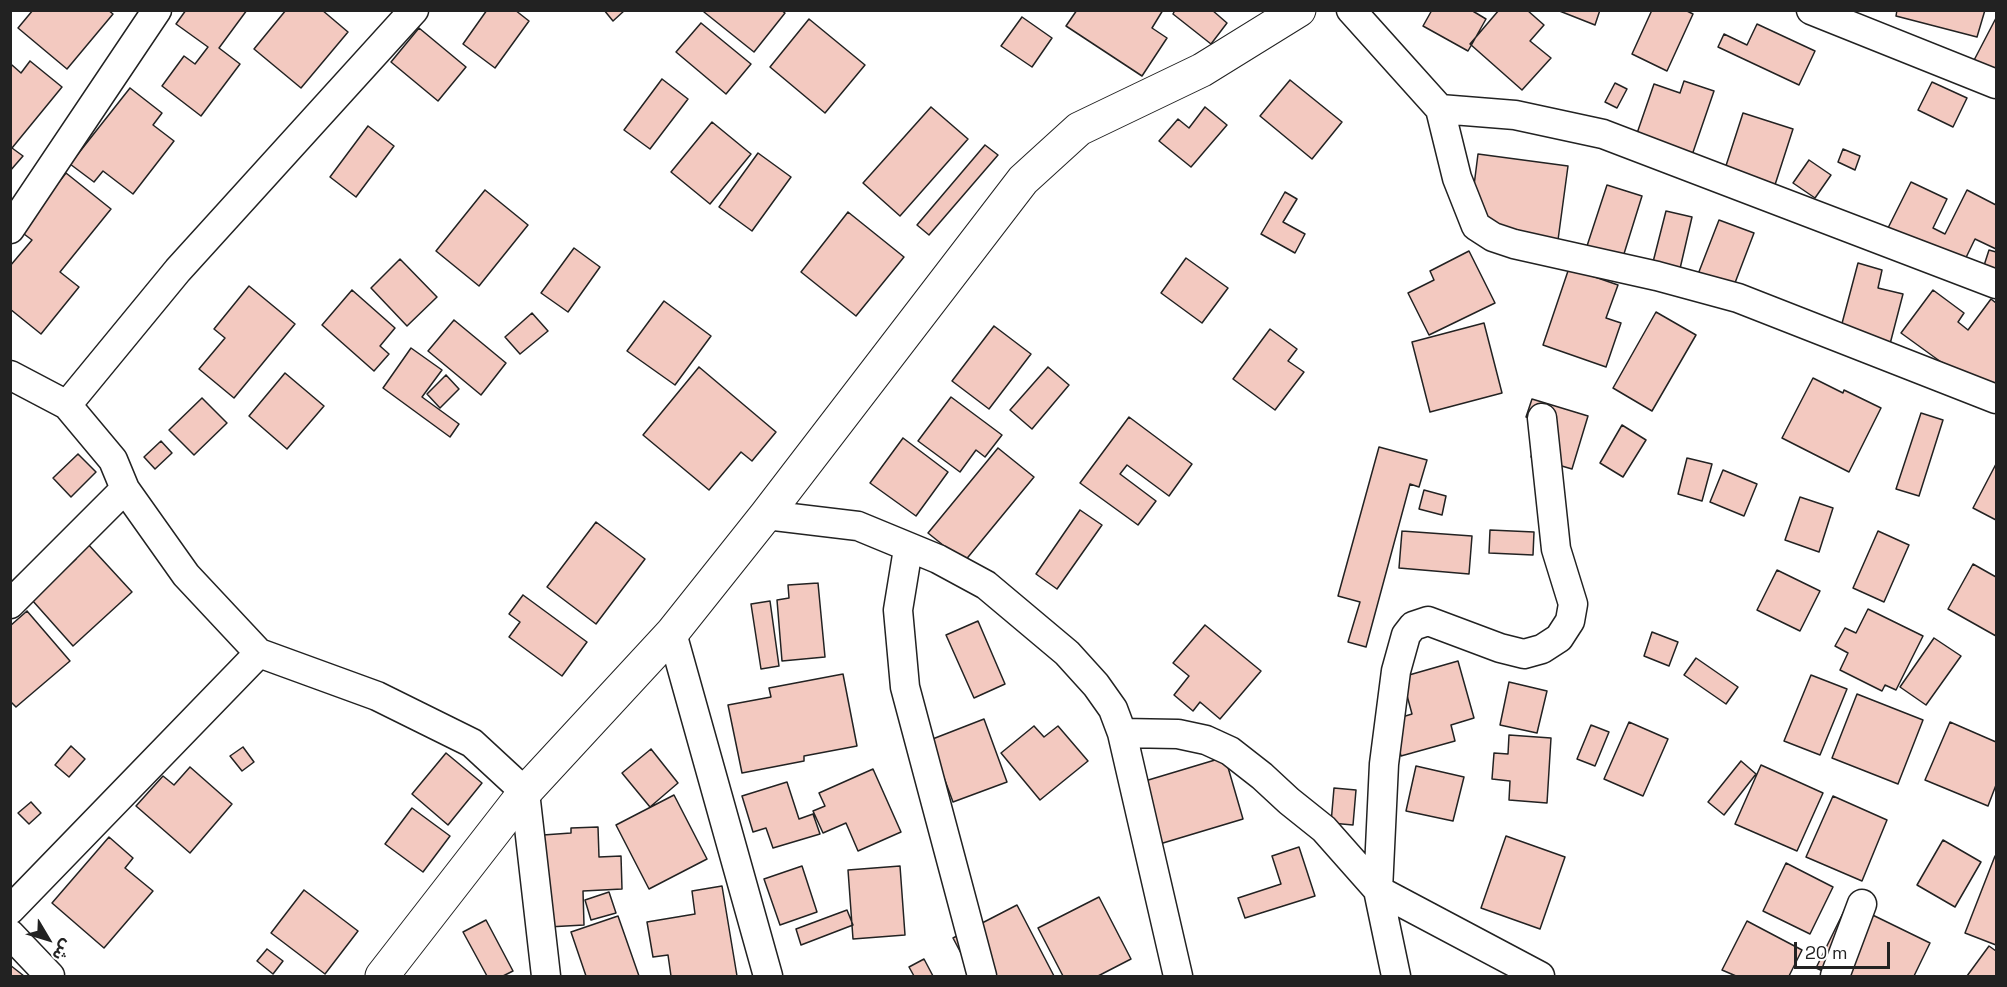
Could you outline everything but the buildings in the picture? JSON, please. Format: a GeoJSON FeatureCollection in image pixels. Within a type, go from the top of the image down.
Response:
{"type":"FeatureCollection","features":[{"type":"Feature","properties":{"kind":"street"},"geometry":{"type":"LineString","coordinates":[[10,229],[157,10]]}},
{"type":"Feature","properties":{"kind":"street"},"geometry":{"type":"LineString","coordinates":[[67,405],[178,270],[414,10]]}},
{"type":"Feature","properties":{"kind":"street"},"geometry":{"type":"LineString","coordinates":[[382,976],[525,792],[672,633],[766,515],[1023,180],[1079,129],[1202,70],[1299,10]]}},
{"type":"Feature","properties":{"kind":"street"},"geometry":{"type":"LineString","coordinates":[[1351,10],[1440,108],[1457,178],[1476,226],[1493,237],[1738,298],[1996,399]]}},
{"type":"Feature","properties":{"kind":"street"},"geometry":{"type":"LineString","coordinates":[[1810,10],[1996,84]]}},
{"type":"Feature","properties":{"kind":"street"},"geometry":{"type":"LineString","coordinates":[[1440,108],[1515,115],[1603,134],[1996,284]]}},
{"type":"Feature","properties":{"kind":"street"},"geometry":{"type":"LineString","coordinates":[[10,375],[67,405],[113,460],[125,489],[186,575],[259,653],[377,696],[472,743],[525,792],[546,976]]}},
{"type":"Feature","properties":{"kind":"street"},"geometry":{"type":"LineString","coordinates":[[1396,976],[1378,890],[1384,764],[1396,671],[1406,635],[1413,626],[1428,621],[1500,648],[1524,654],[1542,649],[1559,638],[1570,621],[1573,604],[1556,549],[1542,418]]}},
{"type":"Feature","properties":{"kind":"street"},"geometry":{"type":"LineString","coordinates":[[10,603],[125,489]]}},
{"type":"Feature","properties":{"kind":"street"},"geometry":{"type":"LineString","coordinates":[[766,515],[858,526],[938,560],[987,585],[1067,653],[1096,685],[1113,709],[1122,733],[1178,976]]}},
{"type":"Feature","properties":{"kind":"street"},"geometry":{"type":"LineString","coordinates":[[908,549],[898,610],[905,687],[982,976]]}},
{"type":"Feature","properties":{"kind":"street"},"geometry":{"type":"LineString","coordinates":[[672,633],[768,976]]}},
{"type":"Feature","properties":{"kind":"street"},"geometry":{"type":"LineString","coordinates":[[10,910],[259,653]]}},
{"type":"Feature","properties":{"kind":"street"},"geometry":{"type":"LineString","coordinates":[[1122,733],[1178,734],[1206,741],[1230,751],[1324,829],[1378,890],[1540,976]]}},
{"type":"Feature","properties":{"kind":"street"},"geometry":{"type":"LineString","coordinates":[[1835,976],[1862,904]]}},
{"type":"Feature","properties":{"kind":"street"},"geometry":{"type":"LineString","coordinates":[[10,934],[50,976]]}}]}
